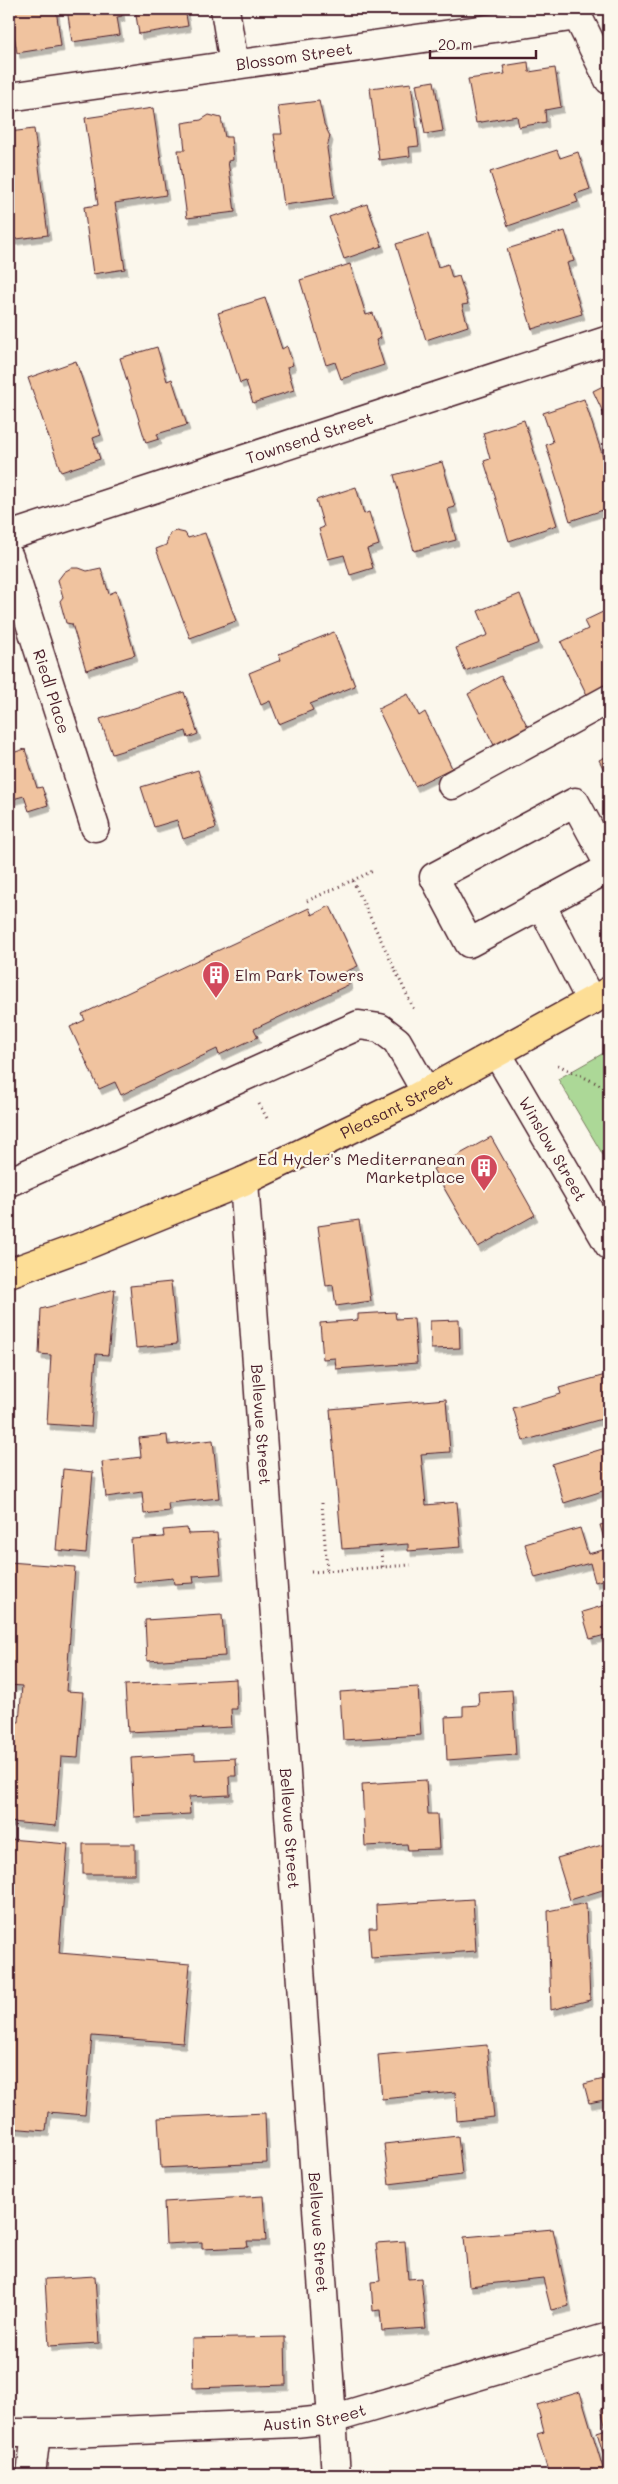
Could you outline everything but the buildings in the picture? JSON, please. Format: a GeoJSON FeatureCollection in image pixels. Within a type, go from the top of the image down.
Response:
{"type":"FeatureCollection","features":[{"type":"Feature","properties":{"kind":"main road","name":"Pleasant Street"},"geometry":{"type":"LineString","coordinates":[[9,1273],[89,1244],[244,1181],[426,1092],[600,996]]}},
{"type":"Feature","properties":{"kind":"street"},"geometry":{"type":"LineString","coordinates":[[225,9],[234,65]]}},
{"type":"Feature","properties":{"kind":"street"},"geometry":{"type":"LineString","coordinates":[[576,13],[609,80]]}},
{"type":"Feature","properties":{"kind":"street","name":"Blossom Street"},"geometry":{"type":"LineString","coordinates":[[9,97],[576,13]]}},
{"type":"Feature","properties":{"kind":"street","name":"Townsend Street"},"geometry":{"type":"LineString","coordinates":[[9,536],[609,340]]}},
{"type":"Feature","properties":{"kind":"street","name":"Riedl Place"},"geometry":{"type":"LineString","coordinates":[[9,556],[95,827]]}},
{"type":"Feature","properties":{"kind":"street"},"geometry":{"type":"LineString","coordinates":[[452,785],[609,699]]}},
{"type":"Feature","properties":{"kind":"street"},"geometry":{"type":"LineString","coordinates":[[575,802],[609,866],[540,904],[469,943],[434,877],[575,802]]}},
{"type":"Feature","properties":{"kind":"street"},"geometry":{"type":"LineString","coordinates":[[540,904],[600,996]]}},
{"type":"Feature","properties":{"kind":"street"},"geometry":{"type":"LineString","coordinates":[[9,1182],[359,1025],[380,1028],[397,1041],[426,1092]]}},
{"type":"Feature","properties":{"kind":"street","name":"Winslow Street"},"geometry":{"type":"LineString","coordinates":[[497,1053],[609,1245]]}},
{"type":"Feature","properties":{"kind":"street","name":"Bellevue Street"},"geometry":{"type":"LineString","coordinates":[[244,1181],[336,2475]]}},
{"type":"Feature","properties":{"kind":"street","name":"Austin Street"},"geometry":{"type":"LineString","coordinates":[[9,2433],[70,2433],[295,2423],[332,2419],[609,2337]]}},
{"type":"Feature","properties":{"kind":"street"},"geometry":{"type":"LineString","coordinates":[[32,2475],[36,2433]]}},
{"type":"Feature","properties":{"kind":"path"},"geometry":{"type":"LineString","coordinates":[[307,901],[373,872]]}},
{"type":"Feature","properties":{"kind":"path"},"geometry":{"type":"LineString","coordinates":[[353,881],[418,1018]]}},
{"type":"Feature","properties":{"kind":"path"},"geometry":{"type":"LineString","coordinates":[[558,1065],[609,1088]]}},
{"type":"Feature","properties":{"kind":"path"},"geometry":{"type":"LineString","coordinates":[[322,1503],[327,1571]]}},
{"type":"Feature","properties":{"kind":"path"},"geometry":{"type":"LineString","coordinates":[[380,1546],[383,1568]]}},
{"type":"Feature","properties":{"kind":"path"},"geometry":{"type":"LineString","coordinates":[[311,1572],[411,1565]]}},
{"type":"Feature","properties":{"kind":"green space"},"geometry":{"type":"Polygon","coordinates":[[[609,1050],[609,1165],[558,1079],[609,1050]]]}},
{"type":"Feature","properties":{"kind":"place","name":"Elm Park Towers"},"geometry":{"type":"Point","coordinates":[216,999]}},
{"type":"Feature","properties":{"kind":"place","name":"Ed Hyder's Mediterranean Marketplace"},"geometry":{"type":"Point","coordinates":[484,1192]}}]}
